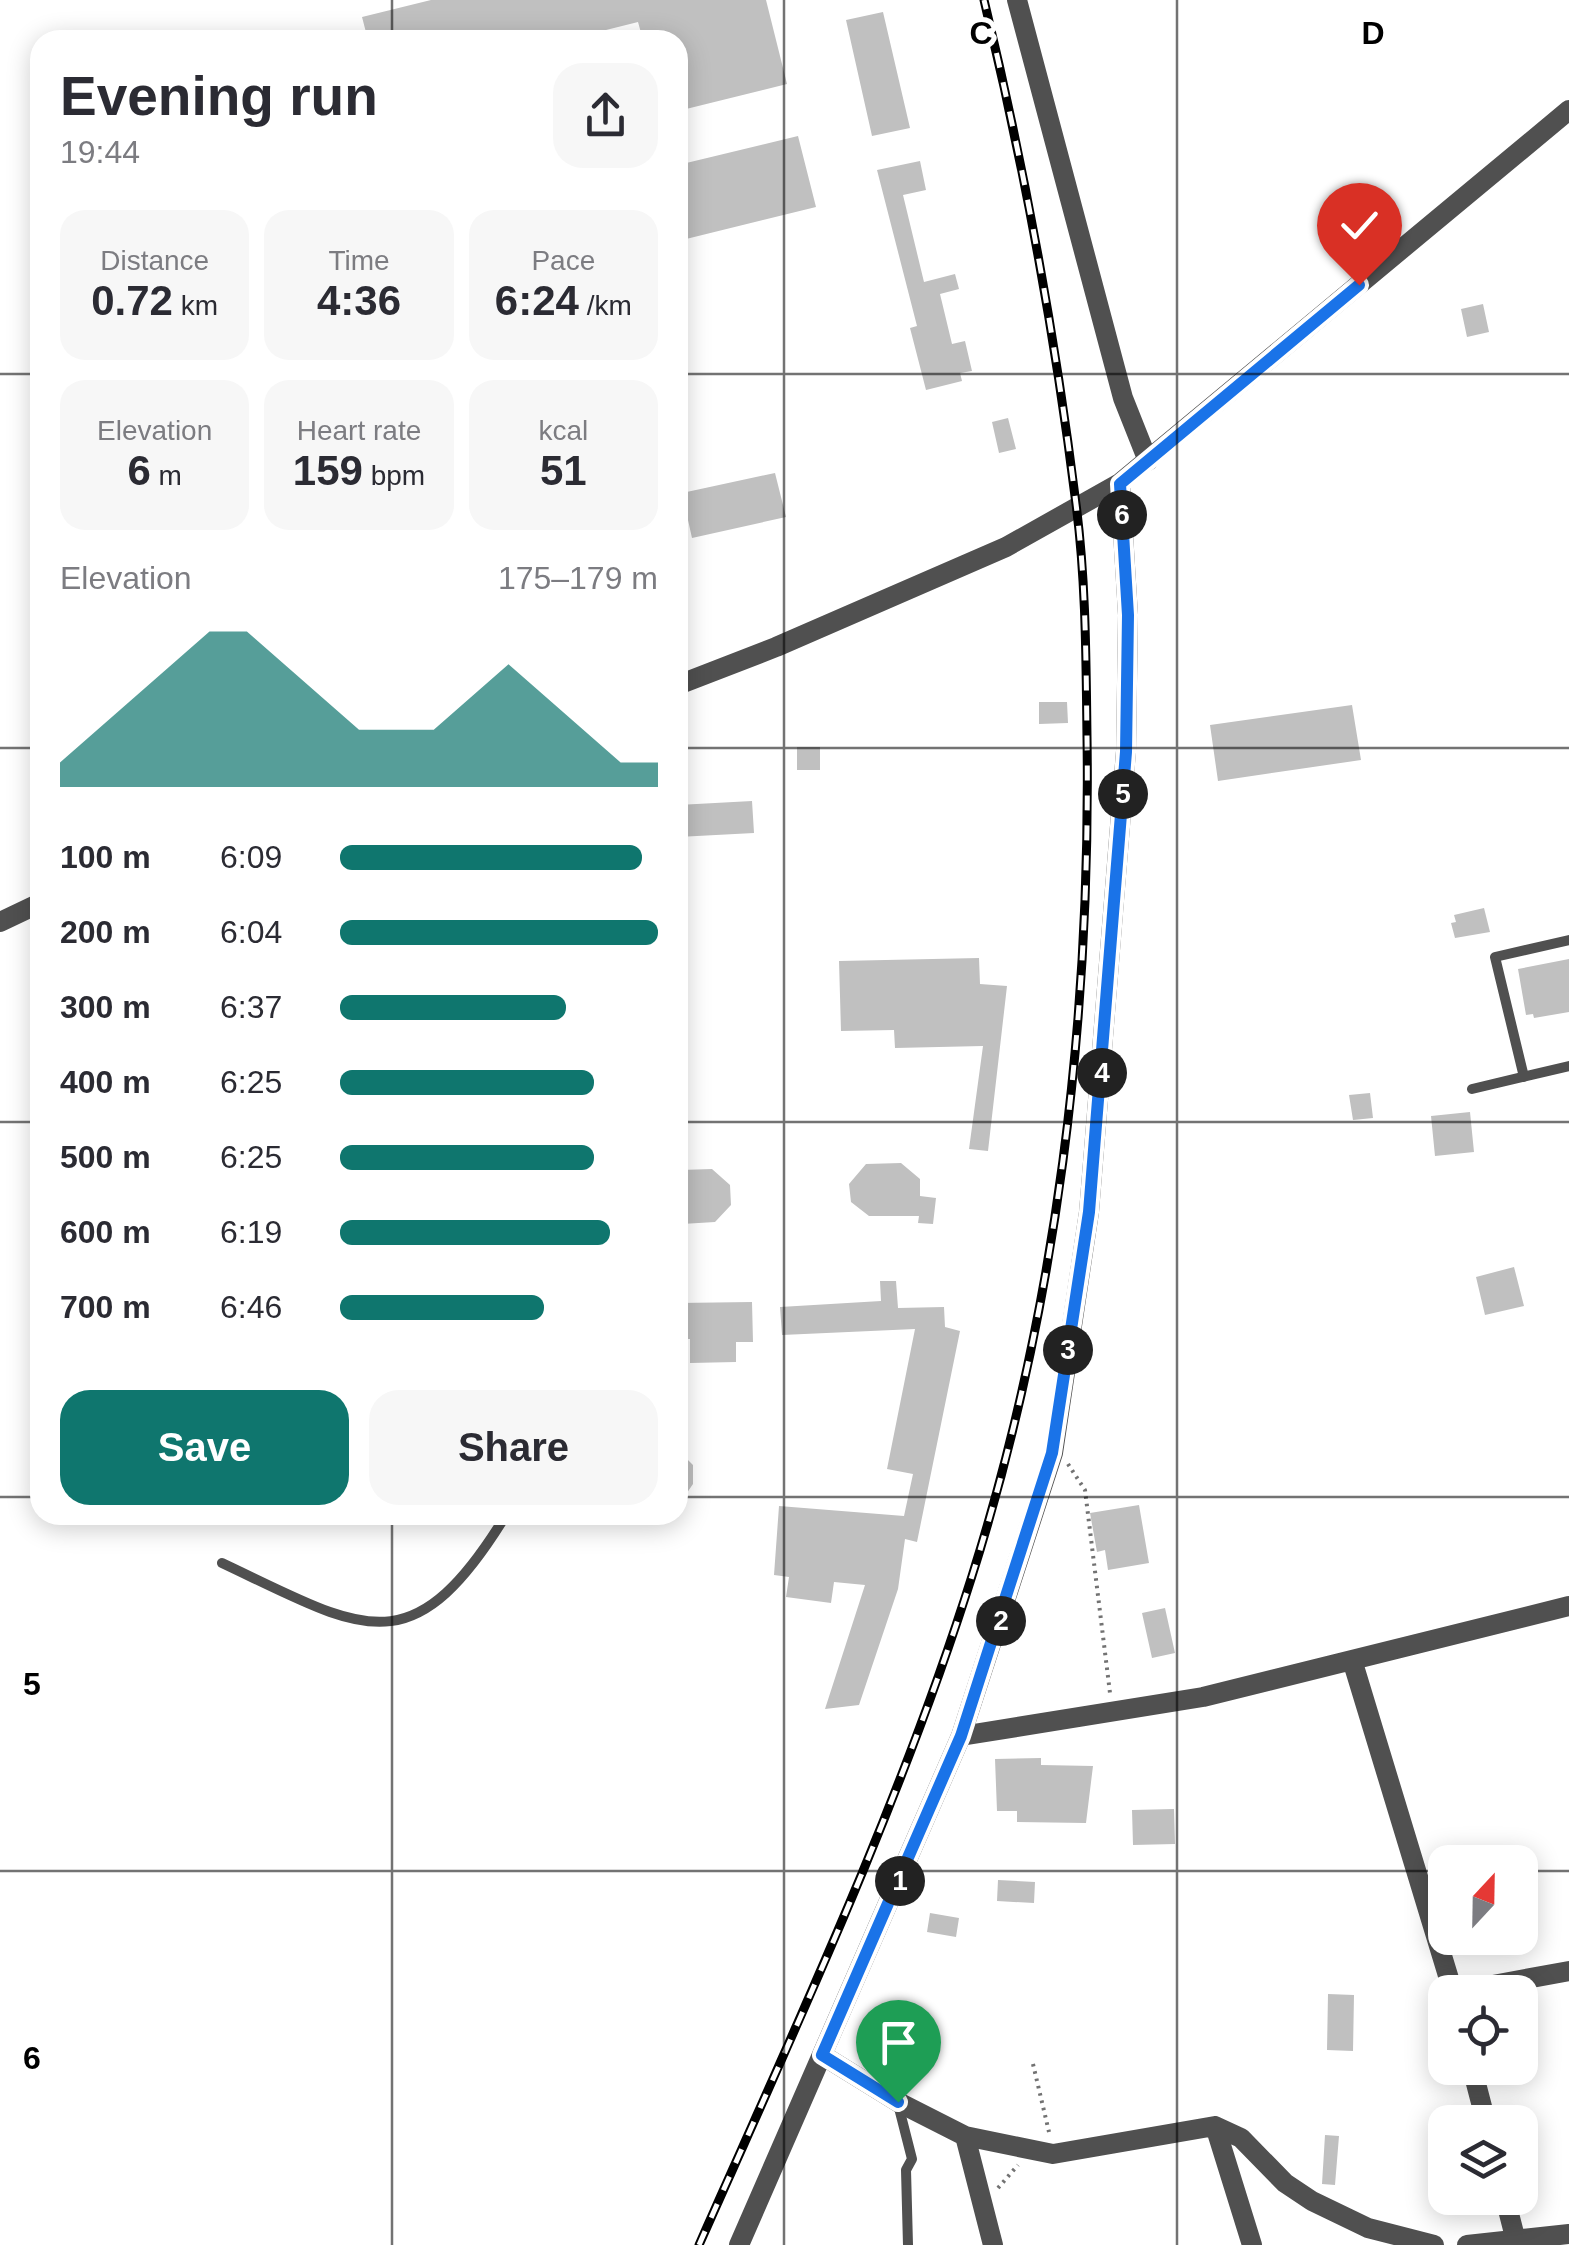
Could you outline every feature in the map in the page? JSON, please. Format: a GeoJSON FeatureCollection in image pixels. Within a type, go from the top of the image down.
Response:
{"type":"FeatureCollection","features":[{"type":"Feature","properties":{"kind":"street"},"geometry":{"type":"LineString","coordinates":[[1017,0],[1123,398],[1148,461]]}},
{"type":"Feature","properties":{"kind":"street"},"geometry":{"type":"LineString","coordinates":[[688,681],[974,562],[1120,484],[1569,110]]}},
{"type":"Feature","properties":{"kind":"street"},"geometry":{"type":"LineString","coordinates":[[739,2245],[961,1736],[1052,1453],[1089,1212],[1126,752],[1128,615],[1120,484]]}},
{"type":"Feature","properties":{"kind":"street"},"geometry":{"type":"LineString","coordinates":[[0,922],[30,908]]}},
{"type":"Feature","properties":{"kind":"street"},"geometry":{"type":"LineString","coordinates":[[961,1736],[1113,1712],[1354,1663],[1569,1606]]}},
{"type":"Feature","properties":{"kind":"street"},"geometry":{"type":"LineString","coordinates":[[1354,1663],[1449,1975]]}},
{"type":"Feature","properties":{"kind":"street"},"geometry":{"type":"LineString","coordinates":[[1538,1977],[1569,1971]]}},
{"type":"Feature","properties":{"kind":"street"},"geometry":{"type":"LineString","coordinates":[[822,2055],[898,2102],[965,2136],[1043,2152],[1071,2155],[1168,2131],[1215,2126],[1241,2138],[1285,2183],[1312,2201],[1368,2228],[1434,2245]]}},
{"type":"Feature","properties":{"kind":"street"},"geometry":{"type":"LineString","coordinates":[[1215,2126],[1252,2245]]}},
{"type":"Feature","properties":{"kind":"street"},"geometry":{"type":"LineString","coordinates":[[965,2136],[994,2245]]}},
{"type":"Feature","properties":{"kind":"street"},"geometry":{"type":"LineString","coordinates":[[1509,2215],[1517,2244]]}},
{"type":"Feature","properties":{"kind":"street"},"geometry":{"type":"LineString","coordinates":[[1467,2245],[1517,2244],[1569,2234]]}},
{"type":"Feature","properties":{"kind":"lane"},"geometry":{"type":"LineString","coordinates":[[1524,1077],[1496,958],[1569,940]]}},
{"type":"Feature","properties":{"kind":"lane"},"geometry":{"type":"LineString","coordinates":[[1472,1089],[1569,1066]]}},
{"type":"Feature","properties":{"kind":"lane"},"geometry":{"type":"LineString","coordinates":[[222,1563],[339,1618],[380,1625],[432,1608],[477,1562],[500,1525]]}},
{"type":"Feature","properties":{"kind":"lane"},"geometry":{"type":"LineString","coordinates":[[898,2102],[912,2158],[906,2170],[908,2245]]}},
{"type":"Feature","properties":{"kind":"path"},"geometry":{"type":"LineString","coordinates":[[1052,1453],[1069,1465],[1084,1490],[1113,1712]]}},
{"type":"Feature","properties":{"kind":"path"},"geometry":{"type":"LineString","coordinates":[[984,2203],[1043,2152],[1033,2064]]}},
{"type":"Feature","properties":{"kind":"building"},"geometry":{"type":"Polygon","coordinates":[[[431,0],[766,0],[787,84],[688,109],[688,30],[640,30],[638,22],[606,30],[365,30],[362,17],[431,0]]]}},
{"type":"Feature","properties":{"kind":"building"},"geometry":{"type":"Polygon","coordinates":[[[883,12],[910,128],[872,136],[846,20],[883,12]]]}},
{"type":"Feature","properties":{"kind":"building"},"geometry":{"type":"Polygon","coordinates":[[[798,136],[816,207],[688,239],[688,163],[798,136]]]}},
{"type":"Feature","properties":{"kind":"building"},"geometry":{"type":"Polygon","coordinates":[[[920,161],[926,190],[903,195],[924,282],[955,274],[959,289],[940,294],[952,344],[965,341],[972,371],[960,373],[962,381],[926,390],[910,328],[917,326],[877,170],[920,161]]]}},
{"type":"Feature","properties":{"kind":"building"},"geometry":{"type":"Polygon","coordinates":[[[1483,304],[1489,332],[1467,337],[1461,309],[1483,304]]]}},
{"type":"Feature","properties":{"kind":"building"},"geometry":{"type":"Polygon","coordinates":[[[1008,418],[1016,449],[999,453],[992,422],[1008,418]]]}},
{"type":"Feature","properties":{"kind":"building"},"geometry":{"type":"Polygon","coordinates":[[[775,473],[786,517],[692,538],[688,492],[775,473]]]}},
{"type":"Feature","properties":{"kind":"building"},"geometry":{"type":"Polygon","coordinates":[[[1039,702],[1067,702],[1068,723],[1039,724],[1039,702]]]}},
{"type":"Feature","properties":{"kind":"building"},"geometry":{"type":"Polygon","coordinates":[[[1352,705],[1361,760],[1218,781],[1210,725],[1352,705]]]}},
{"type":"Feature","properties":{"kind":"building"},"geometry":{"type":"Polygon","coordinates":[[[797,747],[820,747],[820,770],[797,770],[797,747]]]}},
{"type":"Feature","properties":{"kind":"building"},"geometry":{"type":"Polygon","coordinates":[[[752,801],[754,833],[688,836],[688,804],[752,801]]]}},
{"type":"Feature","properties":{"kind":"building"},"geometry":{"type":"Polygon","coordinates":[[[1484,908],[1490,932],[1455,938],[1451,923],[1456,922],[1454,915],[1484,908]]]}},
{"type":"Feature","properties":{"kind":"building"},"geometry":{"type":"Polygon","coordinates":[[[979,958],[980,984],[1007,986],[988,1151],[969,1149],[983,1046],[895,1048],[894,1030],[841,1031],[839,961],[979,958]]]}},
{"type":"Feature","properties":{"kind":"building"},"geometry":{"type":"Polygon","coordinates":[[[1569,959],[1569,1012],[1534,1018],[1533,1014],[1526,1015],[1518,969],[1569,959]]]}},
{"type":"Feature","properties":{"kind":"building"},"geometry":{"type":"Polygon","coordinates":[[[1370,1093],[1373,1118],[1353,1120],[1349,1095],[1370,1093]]]}},
{"type":"Feature","properties":{"kind":"building"},"geometry":{"type":"Polygon","coordinates":[[[1470,1112],[1474,1152],[1435,1156],[1431,1116],[1470,1112]]]}},
{"type":"Feature","properties":{"kind":"building"},"geometry":{"type":"Polygon","coordinates":[[[901,1163],[920,1179],[920,1196],[936,1198],[933,1224],[918,1223],[919,1216],[869,1216],[851,1202],[849,1184],[866,1164],[901,1163]]]}},
{"type":"Feature","properties":{"kind":"building"},"geometry":{"type":"Polygon","coordinates":[[[712,1169],[730,1185],[731,1205],[715,1222],[688,1224],[688,1170],[712,1169]]]}},
{"type":"Feature","properties":{"kind":"building"},"geometry":{"type":"Polygon","coordinates":[[[1514,1267],[1524,1306],[1485,1315],[1476,1277],[1514,1267]]]}},
{"type":"Feature","properties":{"kind":"building"},"geometry":{"type":"Polygon","coordinates":[[[880,1281],[896,1281],[898,1308],[944,1307],[945,1327],[960,1331],[917,1542],[905,1539],[898,1589],[859,1705],[825,1709],[865,1585],[834,1582],[831,1603],[786,1597],[789,1577],[774,1575],[779,1506],[904,1516],[913,1474],[887,1469],[915,1329],[782,1335],[780,1307],[881,1301],[880,1281]]]}},
{"type":"Feature","properties":{"kind":"building"},"geometry":{"type":"Polygon","coordinates":[[[752,1302],[753,1342],[736,1342],[736,1362],[690,1363],[688,1303],[752,1302]]]}},
{"type":"Feature","properties":{"kind":"building"},"geometry":{"type":"Polygon","coordinates":[[[688,1460],[693,1465],[693,1484],[688,1491],[688,1460]]]}},
{"type":"Feature","properties":{"kind":"building"},"geometry":{"type":"Polygon","coordinates":[[[1139,1505],[1149,1563],[1108,1570],[1105,1550],[1097,1552],[1090,1513],[1139,1505]]]}},
{"type":"Feature","properties":{"kind":"building"},"geometry":{"type":"Polygon","coordinates":[[[1165,1608],[1175,1653],[1152,1658],[1142,1613],[1165,1608]]]}},
{"type":"Feature","properties":{"kind":"building"},"geometry":{"type":"Polygon","coordinates":[[[1041,1758],[1041,1765],[1093,1766],[1086,1823],[1017,1822],[1017,1811],[997,1811],[995,1759],[1041,1758]]]}},
{"type":"Feature","properties":{"kind":"building"},"geometry":{"type":"Polygon","coordinates":[[[1174,1809],[1175,1844],[1133,1845],[1132,1810],[1174,1809]]]}},
{"type":"Feature","properties":{"kind":"building"},"geometry":{"type":"Polygon","coordinates":[[[998,1880],[1035,1882],[1034,1903],[997,1901],[998,1880]]]}},
{"type":"Feature","properties":{"kind":"building"},"geometry":{"type":"Polygon","coordinates":[[[930,1913],[959,1918],[956,1937],[927,1932],[930,1913]]]}},
{"type":"Feature","properties":{"kind":"building"},"geometry":{"type":"Polygon","coordinates":[[[1328,1994],[1354,1995],[1353,2051],[1327,2050],[1328,1994]]]}},
{"type":"Feature","properties":{"kind":"building"},"geometry":{"type":"Polygon","coordinates":[[[1325,2135],[1339,2136],[1335,2185],[1322,2184],[1325,2135]]]}},
{"type":"Feature","properties":{"kind":"railway"},"geometry":{"type":"LineString","coordinates":[[699,2245],[880,1831],[944,1662],[1002,1474],[1047,1267],[1063,1161],[1075,1055],[1087,843],[1082,562],[1048,314],[984,0]]}},
{"type":"Feature","properties":{"kind":"route"},"geometry":{"type":"LineString","coordinates":[[898,2102],[822,2055],[961,1736],[1052,1453],[1089,1212],[1126,752],[1128,615],[1120,484],[1359,285]]}}]}
